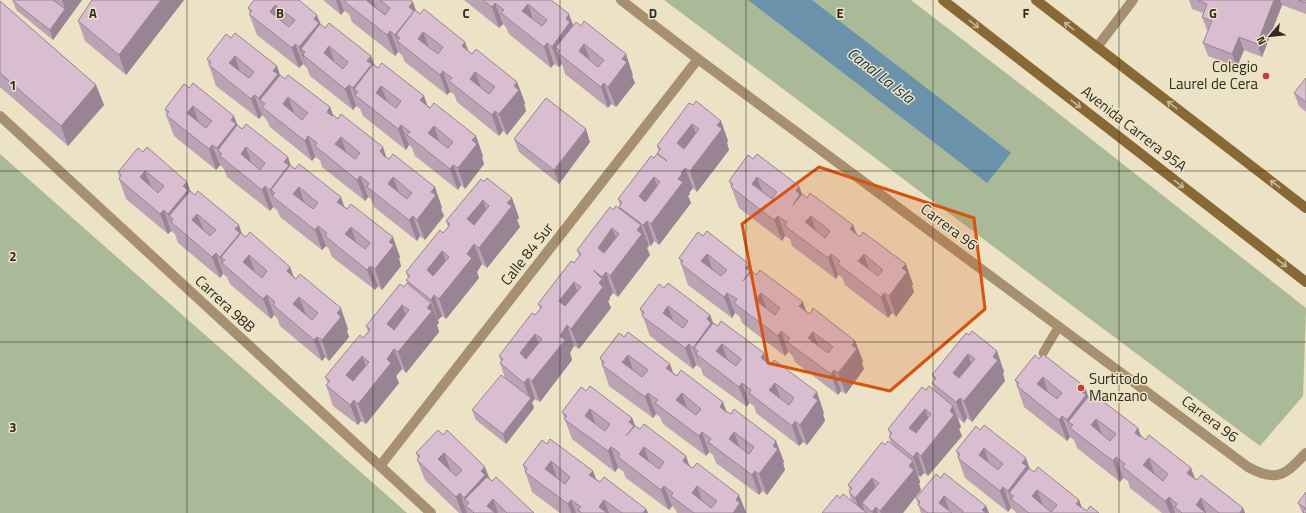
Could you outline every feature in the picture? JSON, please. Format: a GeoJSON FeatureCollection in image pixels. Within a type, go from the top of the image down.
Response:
{"type":"FeatureCollection","features":[{"type":"Feature","properties":{"kind":"main road","name":"Avenida Carrera 95A"},"geometry":{"type":"LineString","coordinates":[[943,0],[1306,282]]}},
{"type":"Feature","properties":{"kind":"main road"},"geometry":{"type":"LineString","coordinates":[[1036,0],[1306,208]]}},
{"type":"Feature","properties":{"kind":"street","name":"Carrera 96"},"geometry":{"type":"LineString","coordinates":[[622,0],[698,59],[1248,467],[1261,474],[1274,477],[1284,474],[1306,453]]}},
{"type":"Feature","properties":{"kind":"street"},"geometry":{"type":"LineString","coordinates":[[1097,47],[1133,0]]}},
{"type":"Feature","properties":{"kind":"street","name":"Calle 84 Sur"},"geometry":{"type":"LineString","coordinates":[[380,466],[698,59]]}},
{"type":"Feature","properties":{"kind":"street","name":"Carrera 98B"},"geometry":{"type":"LineString","coordinates":[[0,116],[431,513]]}},
{"type":"Feature","properties":{"kind":"lane"},"geometry":{"type":"LineString","coordinates":[[1042,353],[1059,326]]}},
{"type":"Feature","properties":{"kind":"highlighted area"},"geometry":{"type":"Polygon","coordinates":[[[819,167],[974,218],[985,309],[890,391],[768,363],[742,224],[819,167]]]}},
{"type":"Feature","properties":{"kind":"green space"},"geometry":{"type":"Polygon","coordinates":[[[664,0],[911,0],[1049,106],[1306,308],[1303,396],[1260,446],[664,0]]]}},
{"type":"Feature","properties":{"kind":"green space"},"geometry":{"type":"Polygon","coordinates":[[[0,154],[407,513],[0,513],[0,154]]]}},
{"type":"Feature","properties":{"kind":"water","name":"Canal La Isla"},"geometry":{"type":"Polygon","coordinates":[[[748,0],[812,0],[1011,153],[987,183],[748,0]]]}},
{"type":"Feature","properties":{"kind":"building"},"geometry":{"type":"Polygon","coordinates":[[[13,0],[53,0],[65,9],[50,30],[13,0]]]}},
{"type":"Feature","properties":{"kind":"building"},"geometry":{"type":"Polygon","coordinates":[[[92,0],[161,0],[119,55],[78,21],[92,0]]]}},
{"type":"Feature","properties":{"kind":"building"},"geometry":{"type":"Polygon","coordinates":[[[254,0],[299,0],[317,15],[314,19],[319,23],[299,47],[295,44],[292,48],[249,14],[252,11],[248,8],[254,0]],[[275,5],[270,12],[289,27],[295,20],[275,5]]]}},
{"type":"Feature","properties":{"kind":"building"},"geometry":{"type":"Polygon","coordinates":[[[346,0],[366,0],[385,15],[390,8],[380,0],[410,0],[413,2],[409,7],[414,11],[395,35],[390,31],[387,35],[345,2],[346,0]]]}},
{"type":"Feature","properties":{"kind":"building"},"geometry":{"type":"Polygon","coordinates":[[[483,0],[551,0],[569,14],[566,19],[570,22],[552,47],[547,43],[544,47],[501,13],[504,10],[495,3],[492,7],[483,0]],[[528,4],[522,11],[542,26],[547,20],[528,4]]]}},
{"type":"Feature","properties":{"kind":"building"},"geometry":{"type":"Polygon","coordinates":[[[1198,0],[1274,0],[1257,44],[1239,37],[1232,54],[1203,43],[1212,21],[1202,17],[1207,4],[1198,0]]]}},
{"type":"Feature","properties":{"kind":"building"},"geometry":{"type":"Polygon","coordinates":[[[1298,0],[1306,0],[1306,3],[1298,0]]]}},
{"type":"Feature","properties":{"kind":"building"},"geometry":{"type":"Polygon","coordinates":[[[0,1],[96,85],[61,126],[0,73],[0,1]]]}},
{"type":"Feature","properties":{"kind":"building"},"geometry":{"type":"Polygon","coordinates":[[[424,9],[465,42],[462,46],[472,54],[476,49],[517,82],[514,86],[519,90],[499,114],[495,111],[492,115],[449,81],[452,78],[443,71],[440,75],[397,41],[400,38],[396,35],[415,10],[420,14],[424,9]],[[423,32],[418,39],[438,54],[443,47],[423,32]],[[475,72],[470,79],[489,94],[495,87],[475,72]]]}},
{"type":"Feature","properties":{"kind":"building"},"geometry":{"type":"Polygon","coordinates":[[[584,21],[626,54],[622,59],[627,62],[608,87],[604,83],[601,87],[558,53],[560,51],[556,47],[576,22],[581,26],[584,21]],[[584,44],[579,51],[598,67],[604,60],[584,44]]]}},
{"type":"Feature","properties":{"kind":"building"},"geometry":{"type":"Polygon","coordinates":[[[329,23],[371,56],[367,61],[372,64],[353,88],[349,85],[345,89],[303,55],[305,52],[301,49],[320,24],[325,28],[329,23]],[[329,46],[324,53],[343,69],[348,62],[329,46]]]}},
{"type":"Feature","properties":{"kind":"building"},"geometry":{"type":"Polygon","coordinates":[[[235,33],[277,66],[273,71],[278,74],[259,98],[254,95],[251,99],[209,65],[211,62],[207,59],[226,34],[231,38],[235,33]],[[235,56],[229,63],[249,78],[254,72],[235,56]]]}},
{"type":"Feature","properties":{"kind":"building"},"geometry":{"type":"Polygon","coordinates":[[[382,63],[424,96],[420,100],[430,108],[434,103],[476,136],[472,140],[477,144],[458,168],[453,165],[450,169],[407,135],[410,132],[401,125],[398,129],[355,95],[358,92],[354,89],[373,64],[378,68],[382,63]],[[381,86],[376,93],[396,108],[401,101],[381,86]],[[434,126],[428,133],[448,148],[453,142],[434,126]]]}},
{"type":"Feature","properties":{"kind":"building"},"geometry":{"type":"Polygon","coordinates":[[[280,75],[285,79],[288,75],[330,107],[327,112],[332,116],[333,115],[338,119],[341,114],[383,147],[380,151],[384,156],[389,159],[393,154],[435,187],[431,192],[436,195],[417,220],[413,216],[409,220],[367,187],[369,183],[360,176],[357,180],[315,146],[317,143],[308,136],[305,141],[262,107],[265,104],[260,100],[280,75]],[[288,97],[283,104],[302,120],[308,113],[288,97]],[[341,137],[335,144],[355,159],[360,153],[341,137]],[[393,177],[388,184],[407,199],[412,193],[393,177]]]}},
{"type":"Feature","properties":{"kind":"building"},"geometry":{"type":"Polygon","coordinates":[[[1306,78],[1306,102],[1294,93],[1306,78]]]}},
{"type":"Feature","properties":{"kind":"building"},"geometry":{"type":"Polygon","coordinates":[[[193,83],[234,116],[231,120],[236,124],[217,148],[212,145],[209,149],[166,115],[169,112],[165,109],[184,84],[189,88],[193,83]],[[193,106],[187,113],[206,128],[212,121],[193,106]]]}},
{"type":"Feature","properties":{"kind":"building"},"geometry":{"type":"Polygon","coordinates":[[[546,98],[586,129],[554,170],[514,139],[546,98]]]}},
{"type":"Feature","properties":{"kind":"building"},"geometry":{"type":"Polygon","coordinates":[[[696,101],[721,121],[717,125],[722,129],[690,171],[685,168],[681,173],[682,174],[678,179],[683,182],[651,224],[647,221],[643,225],[619,207],[622,202],[618,199],[651,156],[654,158],[657,154],[667,161],[657,153],[661,149],[657,146],[689,103],[693,105],[696,101]],[[692,124],[677,143],[684,149],[699,129],[692,124]],[[654,177],[639,196],[645,202],[660,182],[654,177]]]}},
{"type":"Feature","properties":{"kind":"building"},"geometry":{"type":"Polygon","coordinates":[[[246,124],[288,157],[284,162],[289,165],[270,190],[265,186],[262,190],[220,156],[222,154],[218,150],[237,125],[242,129],[246,124]],[[246,147],[241,154],[260,170],[265,163],[246,147]]]}},
{"type":"Feature","properties":{"kind":"building"},"geometry":{"type":"Polygon","coordinates":[[[147,147],[187,182],[183,186],[188,190],[168,214],[164,210],[160,214],[119,179],[121,175],[118,172],[138,148],[143,152],[147,147]],[[145,171],[140,177],[158,193],[164,186],[145,171]]]}},
{"type":"Feature","properties":{"kind":"building"},"geometry":{"type":"Polygon","coordinates":[[[757,154],[799,186],[796,191],[800,194],[793,205],[802,194],[807,198],[810,193],[853,225],[850,229],[860,237],[863,232],[906,264],[902,268],[907,272],[889,296],[884,293],[881,297],[838,264],[840,261],[831,254],[828,258],[785,226],[787,222],[778,216],[774,220],[731,187],[733,184],[729,181],[748,155],[753,159],[757,154]],[[757,177],[752,184],[772,199],[777,192],[757,177]],[[811,216],[805,222],[825,238],[830,231],[811,216]],[[864,254],[858,261],[878,276],[883,270],[864,254]]]}},
{"type":"Feature","properties":{"kind":"building"},"geometry":{"type":"Polygon","coordinates":[[[299,164],[341,197],[337,202],[347,209],[351,204],[393,237],[389,242],[394,245],[375,269],[370,266],[367,270],[325,236],[327,233],[318,226],[315,230],[272,196],[275,193],[271,190],[290,165],[295,169],[299,164]],[[299,187],[293,194],[313,209],[318,203],[299,187]],[[351,227],[345,234],[365,249],[370,243],[351,227]]]}},
{"type":"Feature","properties":{"kind":"building"},"geometry":{"type":"Polygon","coordinates":[[[487,178],[512,198],[507,203],[512,206],[479,248],[474,244],[467,254],[472,258],[439,299],[434,295],[431,300],[406,280],[410,276],[406,272],[440,230],[443,233],[447,229],[450,224],[446,221],[481,179],[484,182],[487,178]],[[483,200],[467,219],[474,225],[489,206],[483,200]],[[442,251],[427,270],[433,276],[449,257],[442,251]]]}},
{"type":"Feature","properties":{"kind":"building"},"geometry":{"type":"Polygon","coordinates":[[[190,191],[195,195],[198,191],[239,225],[235,229],[240,233],[220,257],[216,253],[212,257],[171,222],[173,219],[169,216],[190,191]],[[197,214],[192,220],[210,236],[216,230],[197,214]]]}},
{"type":"Feature","properties":{"kind":"building"},"geometry":{"type":"Polygon","coordinates":[[[616,206],[641,225],[637,230],[642,234],[610,276],[606,272],[602,277],[593,270],[602,279],[599,283],[603,287],[571,329],[567,325],[560,336],[565,340],[532,381],[528,378],[524,383],[500,363],[503,359],[499,356],[532,313],[535,315],[542,307],[538,304],[571,261],[574,263],[581,254],[577,250],[610,207],[613,210],[616,206]],[[612,228],[598,248],[604,253],[619,234],[612,228]],[[574,282],[559,301],[565,306],[581,287],[574,282]],[[535,334],[520,353],[526,359],[542,339],[535,334]]]}},
{"type":"Feature","properties":{"kind":"building"},"geometry":{"type":"Polygon","coordinates":[[[707,231],[749,264],[745,268],[750,271],[743,281],[752,271],[756,275],[760,270],[803,302],[799,306],[804,310],[810,314],[813,308],[855,341],[852,345],[857,349],[838,373],[834,370],[831,374],[787,342],[790,338],[781,331],[778,336],[734,303],[737,299],[727,293],[724,297],[681,264],[683,261],[679,258],[698,232],[703,236],[707,231]],[[707,254],[701,261],[721,276],[727,270],[707,254]],[[761,293],[755,300],[775,315],[780,308],[761,293]],[[813,332],[808,338],[828,353],[833,347],[813,332]]]}},
{"type":"Feature","properties":{"kind":"building"},"geometry":{"type":"Polygon","coordinates":[[[250,232],[290,267],[287,271],[296,279],[300,274],[341,308],[337,313],[341,317],[322,340],[317,337],[314,340],[273,305],[275,302],[267,295],[263,299],[222,263],[225,260],[221,257],[241,233],[246,237],[250,232]],[[249,255],[243,262],[262,278],[267,271],[249,255]],[[299,297],[293,304],[312,320],[318,313],[299,297]]]}},
{"type":"Feature","properties":{"kind":"building"},"geometry":{"type":"Polygon","coordinates":[[[407,283],[431,303],[427,308],[432,311],[398,352],[394,349],[387,359],[391,363],[358,404],[354,400],[350,405],[326,385],[330,381],[325,377],[360,335],[363,338],[367,334],[370,329],[366,326],[400,284],[404,287],[407,283]],[[402,305],[387,324],[394,330],[409,310],[402,305]],[[362,356],[346,375],[353,381],[369,362],[362,356]]]}},
{"type":"Feature","properties":{"kind":"building"},"geometry":{"type":"Polygon","coordinates":[[[668,283],[710,315],[707,319],[711,323],[693,348],[689,344],[685,348],[642,316],[644,312],[640,309],[659,284],[664,288],[668,283]],[[668,306],[663,313],[683,328],[688,321],[668,306]]]}},
{"type":"Feature","properties":{"kind":"building"},"geometry":{"type":"Polygon","coordinates":[[[721,321],[764,353],[761,358],[771,365],[774,360],[817,392],[813,397],[818,400],[800,425],[795,421],[792,426],[749,393],[751,390],[742,383],[739,387],[696,354],[698,351],[694,348],[713,323],[718,326],[721,321]],[[722,344],[716,351],[736,366],[741,359],[722,344]],[[775,383],[769,390],[789,405],[794,398],[775,383]]]}},
{"type":"Feature","properties":{"kind":"building"},"geometry":{"type":"Polygon","coordinates":[[[972,331],[997,351],[993,357],[998,360],[964,401],[960,398],[956,402],[932,383],[936,378],[932,375],[966,333],[969,335],[972,331]],[[968,354],[953,373],[959,378],[975,359],[968,354]]]}},
{"type":"Feature","properties":{"kind":"building"},"geometry":{"type":"Polygon","coordinates":[[[628,332],[670,364],[666,368],[677,376],[681,370],[723,402],[720,407],[725,411],[731,414],[734,409],[776,441],[773,446],[778,449],[759,474],[755,471],[752,475],[708,442],[711,439],[702,432],[699,436],[655,403],[658,400],[648,393],[645,397],[602,365],[604,362],[600,358],[619,333],[624,337],[628,332]],[[628,355],[622,362],[642,377],[648,370],[628,355]],[[682,393],[676,400],[696,415],[701,409],[682,393]],[[734,432],[729,439],[749,454],[754,447],[734,432]]]}},
{"type":"Feature","properties":{"kind":"building"},"geometry":{"type":"Polygon","coordinates":[[[1043,354],[1085,387],[1081,391],[1086,395],[1067,420],[1062,416],[1059,420],[1017,386],[1019,383],[1015,380],[1035,355],[1039,359],[1043,354]],[[1043,377],[1037,384],[1057,399],[1062,393],[1043,377]]]}},
{"type":"Feature","properties":{"kind":"building"},"geometry":{"type":"Polygon","coordinates":[[[501,375],[531,398],[503,434],[472,410],[501,375]]]}},
{"type":"Feature","properties":{"kind":"building"},"geometry":{"type":"Polygon","coordinates":[[[590,386],[632,418],[629,422],[634,426],[626,436],[635,426],[640,429],[644,424],[686,456],[683,461],[688,465],[693,468],[697,463],[739,495],[736,500],[740,503],[733,513],[694,513],[671,496],[673,493],[664,486],[661,490],[618,457],[620,454],[616,450],[611,447],[608,451],[564,419],[567,416],[562,412],[581,387],[586,391],[590,386]],[[590,409],[585,416],[605,431],[610,424],[590,409]],[[644,447],[639,454],[659,469],[664,462],[644,447]],[[697,486],[692,493],[711,508],[717,501],[697,486]]]}},
{"type":"Feature","properties":{"kind":"building"},"geometry":{"type":"Polygon","coordinates":[[[929,386],[953,406],[950,411],[954,415],[921,456],[917,452],[913,457],[889,437],[892,433],[888,429],[922,387],[926,390],[929,386]],[[925,409],[909,428],[916,433],[931,414],[925,409]]]}},
{"type":"Feature","properties":{"kind":"building"},"geometry":{"type":"Polygon","coordinates":[[[1096,396],[1138,428],[1135,433],[1140,437],[1141,436],[1146,440],[1149,435],[1191,468],[1187,473],[1192,477],[1197,480],[1201,475],[1243,508],[1240,513],[1219,513],[1201,498],[1196,505],[1206,513],[1182,513],[1175,507],[1177,504],[1169,497],[1165,501],[1123,467],[1125,464],[1116,457],[1113,461],[1070,428],[1073,425],[1068,422],[1088,397],[1093,401],[1096,396]],[[1096,419],[1091,425],[1110,441],[1116,434],[1096,419]],[[1149,458],[1143,465],[1163,481],[1168,474],[1149,458]]]}},
{"type":"Feature","properties":{"kind":"building"},"geometry":{"type":"Polygon","coordinates":[[[984,425],[1026,458],[1022,463],[1027,466],[1008,491],[1003,487],[1000,491],[958,458],[960,454],[956,451],[976,426],[980,430],[984,425]],[[984,448],[979,455],[998,470],[1003,464],[984,448]]]}},
{"type":"Feature","properties":{"kind":"building"},"geometry":{"type":"Polygon","coordinates":[[[438,430],[443,435],[447,430],[485,467],[481,471],[485,475],[464,498],[460,493],[456,497],[417,460],[420,456],[416,453],[438,430]],[[444,453],[438,459],[456,476],[462,470],[444,453]]]}},
{"type":"Feature","properties":{"kind":"building"},"geometry":{"type":"Polygon","coordinates":[[[550,439],[593,471],[589,475],[600,482],[604,477],[646,509],[643,513],[622,513],[604,500],[599,507],[607,513],[582,513],[578,510],[581,507],[571,500],[568,504],[525,472],[527,468],[523,465],[542,440],[547,444],[550,439]],[[551,461],[545,469],[565,484],[570,477],[551,461]]]}},
{"type":"Feature","properties":{"kind":"building"},"geometry":{"type":"Polygon","coordinates":[[[888,441],[913,461],[909,466],[914,470],[880,511],[876,507],[872,512],[862,503],[879,483],[872,478],[855,498],[849,492],[852,488],[848,485],[882,442],[885,445],[888,441]]]}},
{"type":"Feature","properties":{"kind":"building"},"geometry":{"type":"Polygon","coordinates":[[[1038,467],[1079,500],[1076,504],[1087,511],[1090,506],[1099,513],[1029,513],[1011,499],[1014,496],[1009,493],[1029,468],[1034,472],[1038,467]],[[1037,490],[1032,496],[1051,512],[1057,505],[1037,490]]]}},
{"type":"Feature","properties":{"kind":"building"},"geometry":{"type":"Polygon","coordinates":[[[944,473],[986,506],[982,510],[986,513],[962,513],[963,511],[944,496],[939,503],[952,513],[928,513],[918,505],[920,502],[916,498],[936,474],[941,478],[944,473]]]}},
{"type":"Feature","properties":{"kind":"building"},"geometry":{"type":"Polygon","coordinates":[[[487,477],[492,481],[496,477],[534,513],[507,513],[493,499],[487,506],[495,513],[474,513],[466,506],[469,503],[465,499],[487,477]]]}},
{"type":"Feature","properties":{"kind":"building"},"geometry":{"type":"Polygon","coordinates":[[[1306,492],[1306,513],[1304,513],[1305,508],[1298,503],[1306,492]]]}},
{"type":"Feature","properties":{"kind":"building"},"geometry":{"type":"Polygon","coordinates":[[[843,494],[867,513],[822,513],[837,495],[840,498],[843,494]]]}},
{"type":"Feature","properties":{"kind":"place","name":"Colegio Laurel de Cera"},"geometry":{"type":"Point","coordinates":[1266,76]}},
{"type":"Feature","properties":{"kind":"place","name":"Surtitodo Manzano"},"geometry":{"type":"Point","coordinates":[1081,388]}}]}
